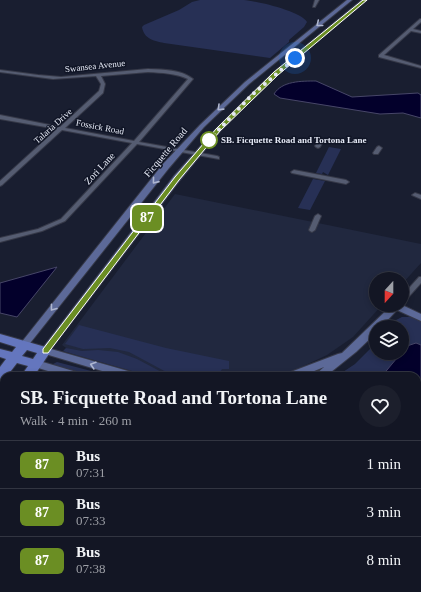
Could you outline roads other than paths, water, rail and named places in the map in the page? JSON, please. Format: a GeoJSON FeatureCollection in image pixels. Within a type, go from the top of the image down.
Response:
{"type":"FeatureCollection","features":[{"type":"Feature","properties":{"kind":"main road","name":"Ficquette Road"},"geometry":{"type":"LineString","coordinates":[[24,345],[180,151],[211,117],[247,84],[350,0]]}},
{"type":"Feature","properties":{"kind":"main road"},"geometry":{"type":"LineString","coordinates":[[29,372],[197,154],[252,95],[365,0]]}},
{"type":"Feature","properties":{"kind":"main road"},"geometry":{"type":"LineString","coordinates":[[409,311],[421,318]]}},
{"type":"Feature","properties":{"kind":"main road"},"geometry":{"type":"LineString","coordinates":[[383,320],[390,312]]}},
{"type":"Feature","properties":{"kind":"main road"},"geometry":{"type":"LineString","coordinates":[[324,372],[353,350],[369,334]]}},
{"type":"Feature","properties":{"kind":"main road"},"geometry":{"type":"LineString","coordinates":[[0,338],[117,372]]}},
{"type":"Feature","properties":{"kind":"main road"},"geometry":{"type":"LineString","coordinates":[[3,372],[24,345]]}},
{"type":"Feature","properties":{"kind":"main road"},"geometry":{"type":"LineString","coordinates":[[301,372],[353,350]]}},
{"type":"Feature","properties":{"kind":"main road"},"geometry":{"type":"LineString","coordinates":[[0,353],[63,372]]}},
{"type":"Feature","properties":{"kind":"street"},"geometry":{"type":"LineString","coordinates":[[314,6],[317,0]]}},
{"type":"Feature","properties":{"kind":"street"},"geometry":{"type":"LineString","coordinates":[[421,20],[381,56],[421,66]]}},
{"type":"Feature","properties":{"kind":"street"},"geometry":{"type":"LineString","coordinates":[[410,30],[421,32]]}},
{"type":"Feature","properties":{"kind":"street","name":"Swansea Avenue"},"geometry":{"type":"LineString","coordinates":[[0,71],[42,78],[72,78],[149,71],[183,75],[191,79]]}},
{"type":"Feature","properties":{"kind":"street","name":"Talaria Drive"},"geometry":{"type":"LineString","coordinates":[[0,184],[101,92],[103,84],[98,75]]}},
{"type":"Feature","properties":{"kind":"street","name":"Zori Lane"},"geometry":{"type":"LineString","coordinates":[[0,240],[40,230],[63,220],[135,143],[191,79]]}},
{"type":"Feature","properties":{"kind":"street","name":"Fossick Road"},"geometry":{"type":"LineString","coordinates":[[0,117],[217,158]]}},
{"type":"Feature","properties":{"kind":"street"},"geometry":{"type":"LineString","coordinates":[[294,172],[346,182]]}},
{"type":"Feature","properties":{"kind":"street"},"geometry":{"type":"LineString","coordinates":[[312,230],[318,216]]}},
{"type":"Feature","properties":{"kind":"street"},"geometry":{"type":"LineString","coordinates":[[409,292],[421,279]]}},
{"type":"Feature","properties":{"kind":"place","name":"SB. Ficquette Road and Tortona Lane"},"geometry":{"type":"Point","coordinates":[209,140]}}]}
